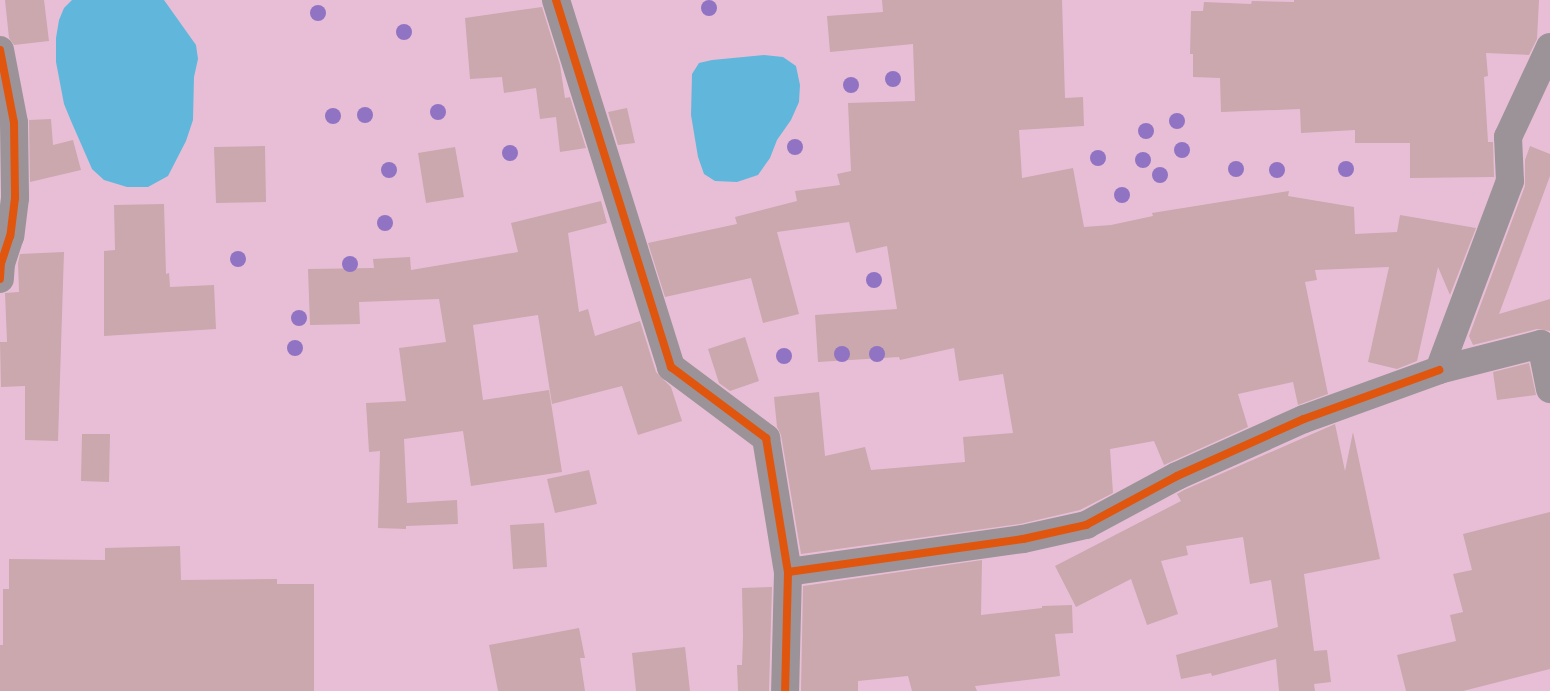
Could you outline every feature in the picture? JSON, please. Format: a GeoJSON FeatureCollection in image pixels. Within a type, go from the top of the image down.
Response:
{"type":"FeatureCollection","features":[{"type":"Feature","properties":{"kind":"street"},"geometry":{"type":"LineString","coordinates":[[556,0],[671,367],[766,438],[788,572],[785,691]]}},
{"type":"Feature","properties":{"kind":"street"},"geometry":{"type":"LineString","coordinates":[[1439,370],[1510,181],[1508,137],[1550,47]]}},
{"type":"Feature","properties":{"kind":"street"},"geometry":{"type":"LineString","coordinates":[[0,50],[14,123],[15,198],[10,236],[1,264],[0,279]]}},
{"type":"Feature","properties":{"kind":"street"},"geometry":{"type":"LineString","coordinates":[[788,572],[1023,539],[1086,525],[1176,476],[1286,427],[1439,370],[1541,344],[1550,389]]}},
{"type":"Feature","properties":{"kind":"water"},"geometry":{"type":"Polygon","coordinates":[[[72,0],[164,0],[196,45],[198,59],[194,77],[193,120],[186,141],[168,176],[148,187],[127,187],[104,180],[92,169],[64,104],[56,62],[56,38],[59,20],[64,8],[72,0]]]}},
{"type":"Feature","properties":{"kind":"water"},"geometry":{"type":"Polygon","coordinates":[[[764,55],[783,57],[796,66],[800,85],[799,102],[791,120],[777,140],[770,158],[758,175],[737,182],[715,181],[704,174],[698,157],[691,115],[692,74],[699,63],[764,55]]]}},
{"type":"Feature","properties":{"kind":"building"},"geometry":{"type":"Polygon","coordinates":[[[5,0],[44,0],[49,41],[14,45],[9,38],[5,0]]]}},
{"type":"Feature","properties":{"kind":"building"},"geometry":{"type":"Polygon","coordinates":[[[882,0],[1062,0],[1065,98],[1083,97],[1084,126],[1019,130],[1022,178],[1073,168],[1084,227],[1111,225],[1153,216],[1152,213],[1289,191],[1288,196],[1354,207],[1355,234],[1397,232],[1400,215],[1476,228],[1450,295],[1438,267],[1417,361],[1397,369],[1368,362],[1389,267],[1315,270],[1317,280],[1305,282],[1328,394],[1298,405],[1293,382],[1238,394],[1248,427],[1164,465],[1154,441],[1110,449],[1113,493],[1080,510],[1020,524],[801,554],[781,435],[777,427],[774,397],[819,392],[825,456],[865,447],[871,470],[965,462],[963,437],[1013,433],[1003,374],[959,381],[954,348],[900,360],[899,357],[818,362],[815,315],[897,309],[887,246],[856,253],[849,222],[777,232],[799,314],[763,323],[751,278],[665,297],[648,243],[737,224],[735,217],[797,201],[795,191],[840,185],[837,174],[851,171],[848,103],[915,101],[913,44],[830,52],[827,16],[883,12],[882,0]]]}},
{"type":"Feature","properties":{"kind":"building"},"geometry":{"type":"Polygon","coordinates":[[[1294,0],[1539,0],[1537,39],[1529,55],[1486,53],[1488,76],[1484,77],[1488,142],[1493,142],[1494,177],[1410,178],[1410,143],[1355,143],[1355,130],[1301,133],[1300,109],[1221,112],[1220,78],[1193,77],[1193,54],[1190,54],[1191,11],[1203,11],[1204,2],[1251,4],[1252,1],[1294,2],[1294,0]]]}},
{"type":"Feature","properties":{"kind":"building"},"geometry":{"type":"Polygon","coordinates":[[[542,7],[560,65],[565,98],[570,97],[586,148],[560,152],[556,117],[540,119],[536,88],[504,93],[502,77],[470,79],[465,18],[542,7]]]}},
{"type":"Feature","properties":{"kind":"building"},"geometry":{"type":"Polygon","coordinates":[[[627,108],[635,143],[618,145],[608,112],[627,108]]]}},
{"type":"Feature","properties":{"kind":"building"},"geometry":{"type":"Polygon","coordinates":[[[51,119],[53,145],[73,140],[81,170],[30,182],[29,120],[51,119]]]}},
{"type":"Feature","properties":{"kind":"building"},"geometry":{"type":"Polygon","coordinates":[[[265,146],[266,202],[216,203],[214,147],[265,146]]]}},
{"type":"Feature","properties":{"kind":"building"},"geometry":{"type":"Polygon","coordinates":[[[1530,146],[1550,154],[1550,176],[1499,314],[1550,299],[1550,331],[1537,329],[1473,345],[1469,336],[1525,186],[1525,160],[1530,146]]]}},
{"type":"Feature","properties":{"kind":"building"},"geometry":{"type":"Polygon","coordinates":[[[455,147],[464,197],[426,203],[418,153],[455,147]]]}},
{"type":"Feature","properties":{"kind":"building"},"geometry":{"type":"Polygon","coordinates":[[[601,201],[607,223],[568,233],[579,312],[588,309],[595,336],[640,321],[656,372],[671,387],[682,421],[638,435],[622,386],[552,404],[538,315],[473,325],[483,400],[549,390],[562,472],[471,486],[463,431],[404,439],[407,503],[457,500],[458,524],[406,526],[406,529],[378,528],[380,451],[369,452],[366,403],[406,401],[399,348],[446,342],[439,299],[359,302],[360,324],[310,325],[308,269],[374,268],[373,259],[410,257],[411,270],[518,252],[511,223],[601,201]]]}},
{"type":"Feature","properties":{"kind":"building"},"geometry":{"type":"Polygon","coordinates":[[[164,204],[166,274],[169,273],[170,287],[214,285],[216,329],[104,336],[104,251],[115,250],[114,205],[164,204]]]}},
{"type":"Feature","properties":{"kind":"building"},"geometry":{"type":"Polygon","coordinates":[[[64,252],[58,441],[25,440],[25,386],[1,387],[0,342],[7,342],[5,293],[19,292],[18,263],[20,254],[64,252]]]}},
{"type":"Feature","properties":{"kind":"building"},"geometry":{"type":"Polygon","coordinates":[[[745,337],[759,381],[730,391],[719,383],[708,349],[745,337]]]}},
{"type":"Feature","properties":{"kind":"building"},"geometry":{"type":"Polygon","coordinates":[[[1529,363],[1536,395],[1497,400],[1493,372],[1529,363]]]}},
{"type":"Feature","properties":{"kind":"building"},"geometry":{"type":"Polygon","coordinates":[[[1335,424],[1345,471],[1353,432],[1380,559],[1304,574],[1314,651],[1327,650],[1331,682],[1314,684],[1315,691],[1279,691],[1276,659],[1212,676],[1211,673],[1181,679],[1176,655],[1278,627],[1271,580],[1250,584],[1243,537],[1186,546],[1188,555],[1161,561],[1178,614],[1147,625],[1131,579],[1076,607],[1055,566],[1181,501],[1177,494],[1184,490],[1335,424]]]}},
{"type":"Feature","properties":{"kind":"building"},"geometry":{"type":"Polygon","coordinates":[[[82,434],[110,434],[109,482],[81,481],[82,434]]]}},
{"type":"Feature","properties":{"kind":"building"},"geometry":{"type":"Polygon","coordinates":[[[589,470],[597,504],[555,513],[547,479],[589,470]]]}},
{"type":"Feature","properties":{"kind":"building"},"geometry":{"type":"Polygon","coordinates":[[[1550,512],[1550,669],[1463,691],[1406,691],[1397,655],[1456,641],[1450,615],[1463,612],[1453,574],[1472,570],[1463,534],[1550,512]]]}},
{"type":"Feature","properties":{"kind":"building"},"geometry":{"type":"Polygon","coordinates":[[[544,523],[547,567],[513,569],[510,525],[544,523]]]}},
{"type":"Feature","properties":{"kind":"building"},"geometry":{"type":"Polygon","coordinates":[[[180,546],[181,580],[277,579],[277,584],[314,584],[314,691],[0,691],[0,645],[3,645],[3,589],[9,589],[9,559],[105,560],[105,548],[180,546]]]}},
{"type":"Feature","properties":{"kind":"building"},"geometry":{"type":"Polygon","coordinates":[[[982,560],[981,615],[1042,608],[1042,606],[1072,605],[1073,633],[1055,634],[1060,676],[975,686],[977,691],[912,691],[908,676],[858,681],[858,691],[801,691],[803,586],[982,560]]]}},
{"type":"Feature","properties":{"kind":"building"},"geometry":{"type":"Polygon","coordinates":[[[772,587],[769,691],[738,691],[737,665],[742,665],[742,588],[772,587]]]}},
{"type":"Feature","properties":{"kind":"building"},"geometry":{"type":"Polygon","coordinates":[[[579,628],[585,658],[580,658],[585,691],[498,691],[489,645],[579,628]]]}},
{"type":"Feature","properties":{"kind":"building"},"geometry":{"type":"Polygon","coordinates":[[[685,647],[690,691],[636,691],[632,653],[685,647]]]}},
{"type":"Feature","properties":{"kind":"cycle path"},"geometry":{"type":"LineString","coordinates":[[556,0],[671,367],[766,438],[788,572],[785,691]]}},
{"type":"Feature","properties":{"kind":"cycle path"},"geometry":{"type":"LineString","coordinates":[[0,50],[14,123],[15,198],[10,236],[1,263],[0,279]]}},
{"type":"Feature","properties":{"kind":"cycle path"},"geometry":{"type":"LineString","coordinates":[[788,572],[1023,539],[1086,525],[1177,476],[1304,419],[1439,370]]}}]}
